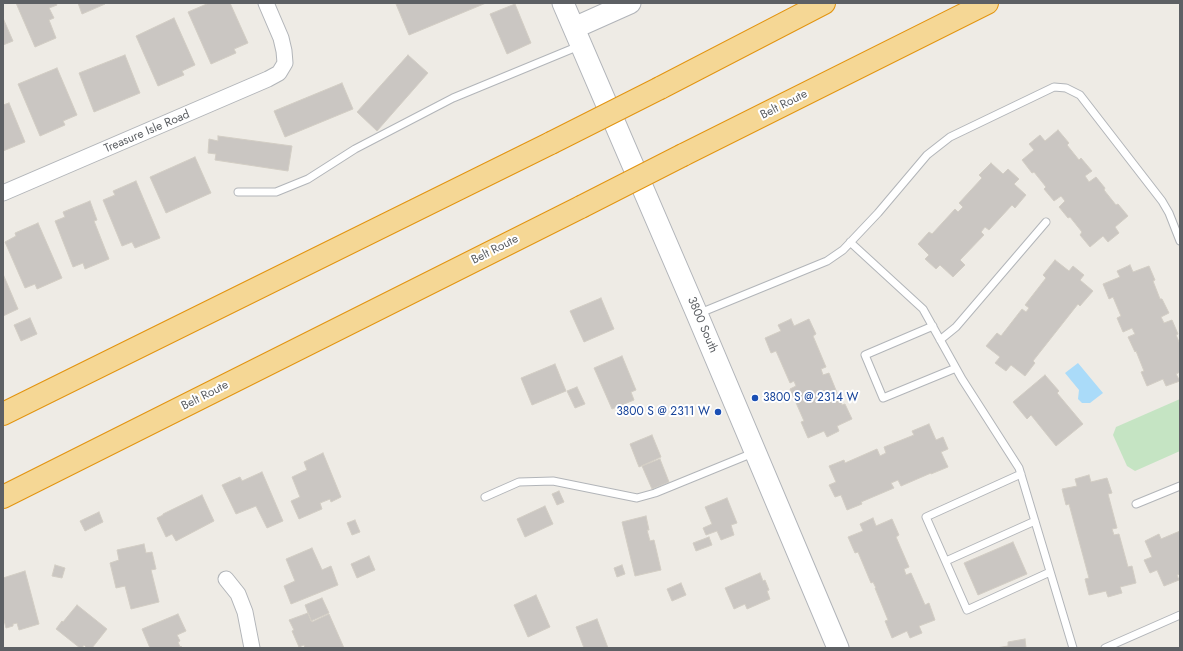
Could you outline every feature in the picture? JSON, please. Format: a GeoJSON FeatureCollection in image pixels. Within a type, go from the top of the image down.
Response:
{"type":"FeatureCollection","features":[{"type":"Feature","properties":{"kind":"highway"},"geometry":{"type":"LineString","coordinates":[[3,414],[660,88],[824,3]]}},
{"type":"Feature","properties":{"kind":"highway","name":"Belt Route"},"geometry":{"type":"LineString","coordinates":[[3,498],[987,3]]}},
{"type":"Feature","properties":{"kind":"street","name":"Treasure Isle Road"},"geometry":{"type":"LineString","coordinates":[[3,193],[279,73],[285,63],[284,51],[281,38],[266,3]]}},
{"type":"Feature","properties":{"kind":"street","name":"3800 South"},"geometry":{"type":"LineString","coordinates":[[563,3],[697,314],[838,648]]}},
{"type":"Feature","properties":{"kind":"street"},"geometry":{"type":"LineString","coordinates":[[578,37],[630,3]]}},
{"type":"Feature","properties":{"kind":"street"},"geometry":{"type":"LineString","coordinates":[[226,579],[238,594],[245,612],[252,648]]}},
{"type":"Feature","properties":{"kind":"lane"},"geometry":{"type":"LineString","coordinates":[[238,192],[276,192],[308,179],[355,149],[453,98],[578,37]]}},
{"type":"Feature","properties":{"kind":"lane"},"geometry":{"type":"LineString","coordinates":[[697,314],[827,261],[843,250],[878,214],[927,155],[950,137],[1054,87],[1066,88],[1080,95],[1162,201],[1169,213],[1180,241]]}},
{"type":"Feature","properties":{"kind":"lane"},"geometry":{"type":"LineString","coordinates":[[940,340],[956,327],[1046,222]]}},
{"type":"Feature","properties":{"kind":"lane"},"geometry":{"type":"LineString","coordinates":[[850,242],[923,309],[956,368],[1019,468],[1073,648]]}},
{"type":"Feature","properties":{"kind":"lane"},"geometry":{"type":"LineString","coordinates":[[932,326],[865,355],[884,398],[956,368]]}},
{"type":"Feature","properties":{"kind":"lane"},"geometry":{"type":"LineString","coordinates":[[486,497],[519,482],[553,481],[637,498],[655,494],[755,452]]}},
{"type":"Feature","properties":{"kind":"lane"},"geometry":{"type":"LineString","coordinates":[[1021,474],[926,517],[967,610],[1050,572]]}},
{"type":"Feature","properties":{"kind":"lane"},"geometry":{"type":"LineString","coordinates":[[1136,504],[1180,486]]}},
{"type":"Feature","properties":{"kind":"lane"},"geometry":{"type":"LineString","coordinates":[[946,561],[1035,522]]}},
{"type":"Feature","properties":{"kind":"lane"},"geometry":{"type":"LineString","coordinates":[[1104,648],[1180,615]]}},
{"type":"Feature","properties":{"kind":"green space"},"geometry":{"type":"Polygon","coordinates":[[[1180,399],[1180,451],[1135,471],[1127,466],[1113,435],[1116,427],[1180,399]]]}},
{"type":"Feature","properties":{"kind":"water"},"geometry":{"type":"Polygon","coordinates":[[[1078,363],[1103,393],[1090,403],[1082,403],[1078,399],[1079,390],[1065,373],[1078,363]]]}},
{"type":"Feature","properties":{"kind":"building"},"geometry":{"type":"Polygon","coordinates":[[[16,3],[56,3],[57,5],[49,8],[54,18],[49,20],[56,38],[35,47],[16,3]]]}},
{"type":"Feature","properties":{"kind":"building"},"geometry":{"type":"Polygon","coordinates":[[[78,3],[105,3],[105,4],[82,14],[78,3]]]}},
{"type":"Feature","properties":{"kind":"building"},"geometry":{"type":"Polygon","coordinates":[[[209,3],[230,3],[248,43],[234,49],[236,53],[211,64],[188,12],[209,3]]]}},
{"type":"Feature","properties":{"kind":"building"},"geometry":{"type":"Polygon","coordinates":[[[486,3],[409,35],[396,4],[486,3]]]}},
{"type":"Feature","properties":{"kind":"building"},"geometry":{"type":"Polygon","coordinates":[[[515,4],[531,43],[507,54],[490,14],[515,4]]]}},
{"type":"Feature","properties":{"kind":"building"},"geometry":{"type":"Polygon","coordinates":[[[3,18],[13,41],[3,45],[3,18]]]}},
{"type":"Feature","properties":{"kind":"building"},"geometry":{"type":"Polygon","coordinates":[[[174,18],[195,65],[182,71],[184,75],[158,86],[136,36],[174,18]]]}},
{"type":"Feature","properties":{"kind":"building"},"geometry":{"type":"Polygon","coordinates":[[[125,55],[140,93],[94,112],[79,73],[125,55]]]}},
{"type":"Feature","properties":{"kind":"building"},"geometry":{"type":"Polygon","coordinates":[[[408,55],[428,73],[377,131],[357,112],[408,55]]]}},
{"type":"Feature","properties":{"kind":"building"},"geometry":{"type":"Polygon","coordinates":[[[57,68],[77,115],[63,121],[65,125],[40,136],[18,84],[57,68]]]}},
{"type":"Feature","properties":{"kind":"building"},"geometry":{"type":"Polygon","coordinates":[[[342,83],[353,109],[285,137],[274,111],[342,83]]]}},
{"type":"Feature","properties":{"kind":"building"},"geometry":{"type":"Polygon","coordinates":[[[9,103],[25,142],[3,151],[3,105],[9,103]]]}},
{"type":"Feature","properties":{"kind":"building"},"geometry":{"type":"Polygon","coordinates":[[[1058,130],[1069,143],[1067,145],[1079,160],[1081,158],[1092,171],[1085,176],[1089,182],[1096,177],[1116,205],[1118,204],[1128,216],[1115,227],[1119,233],[1108,242],[1103,236],[1090,247],[1080,235],[1082,232],[1070,217],[1068,218],[1059,207],[1065,201],[1061,196],[1054,201],[1044,189],[1046,187],[1022,160],[1034,150],[1029,144],[1040,135],[1045,141],[1058,130]]]}},
{"type":"Feature","properties":{"kind":"building"},"geometry":{"type":"Polygon","coordinates":[[[218,136],[292,146],[288,171],[215,160],[216,154],[208,153],[209,139],[218,141],[218,136]]]}},
{"type":"Feature","properties":{"kind":"building"},"geometry":{"type":"Polygon","coordinates":[[[195,157],[211,193],[166,213],[150,177],[195,157]]]}},
{"type":"Feature","properties":{"kind":"building"},"geometry":{"type":"Polygon","coordinates":[[[991,163],[1003,174],[1008,169],[1019,179],[1014,184],[1026,195],[1015,208],[1012,205],[989,230],[985,227],[981,232],[984,235],[960,260],[965,265],[953,277],[940,265],[936,269],[925,259],[929,255],[918,244],[929,232],[932,234],[955,209],[958,212],[963,207],[959,203],[982,178],[979,175],[991,163]]]}},
{"type":"Feature","properties":{"kind":"building"},"geometry":{"type":"Polygon","coordinates":[[[136,181],[160,238],[135,248],[132,242],[122,246],[103,200],[115,195],[113,191],[136,181]]]}},
{"type":"Feature","properties":{"kind":"building"},"geometry":{"type":"Polygon","coordinates":[[[90,201],[97,220],[94,221],[109,259],[85,269],[83,263],[73,267],[55,221],[65,217],[63,212],[90,201]]]}},
{"type":"Feature","properties":{"kind":"building"},"geometry":{"type":"Polygon","coordinates":[[[38,223],[62,278],[37,289],[35,284],[25,288],[5,242],[16,236],[15,233],[38,223]]]}},
{"type":"Feature","properties":{"kind":"building"},"geometry":{"type":"Polygon","coordinates":[[[1055,260],[1069,271],[1073,266],[1084,275],[1080,280],[1093,291],[1080,306],[1078,304],[1033,361],[1035,363],[1025,376],[1011,365],[1006,371],[995,363],[1000,357],[986,346],[997,333],[1001,336],[1022,309],[1026,312],[1029,308],[1025,305],[1046,278],[1043,275],[1055,260]]]}},
{"type":"Feature","properties":{"kind":"building"},"geometry":{"type":"Polygon","coordinates":[[[1130,265],[1133,272],[1149,266],[1155,280],[1153,281],[1160,299],[1162,299],[1169,313],[1161,317],[1164,323],[1172,320],[1178,334],[1176,335],[1180,344],[1180,372],[1176,374],[1180,381],[1166,386],[1163,379],[1147,386],[1141,372],[1144,371],[1136,351],[1135,352],[1128,337],[1135,334],[1132,328],[1123,332],[1117,318],[1121,316],[1113,297],[1109,299],[1103,284],[1120,277],[1117,271],[1130,265]]]}},
{"type":"Feature","properties":{"kind":"building"},"geometry":{"type":"Polygon","coordinates":[[[3,274],[18,309],[3,316],[3,274]]]}},
{"type":"Feature","properties":{"kind":"building"},"geometry":{"type":"Polygon","coordinates":[[[601,298],[614,329],[584,342],[570,311],[601,298]]]}},
{"type":"Feature","properties":{"kind":"building"},"geometry":{"type":"Polygon","coordinates":[[[30,318],[37,334],[21,341],[14,325],[30,318]]]}},
{"type":"Feature","properties":{"kind":"building"},"geometry":{"type":"Polygon","coordinates":[[[791,319],[794,326],[809,319],[816,334],[813,336],[826,367],[821,369],[823,375],[829,373],[842,405],[845,404],[852,419],[837,426],[839,431],[827,437],[824,431],[808,438],[801,422],[804,421],[790,389],[796,386],[794,381],[790,383],[776,351],[771,353],[765,338],[781,331],[778,325],[791,319]]]}},
{"type":"Feature","properties":{"kind":"building"},"geometry":{"type":"Polygon","coordinates":[[[622,356],[636,390],[631,392],[634,400],[612,409],[594,368],[622,356]]]}},
{"type":"Feature","properties":{"kind":"building"},"geometry":{"type":"Polygon","coordinates":[[[555,364],[566,391],[532,405],[521,378],[555,364]]]}},
{"type":"Feature","properties":{"kind":"building"},"geometry":{"type":"Polygon","coordinates":[[[1045,375],[1059,391],[1057,393],[1083,424],[1056,446],[1031,415],[1027,419],[1013,402],[1045,375]]]}},
{"type":"Feature","properties":{"kind":"building"},"geometry":{"type":"Polygon","coordinates":[[[577,387],[585,404],[575,408],[567,391],[577,387]]]}},
{"type":"Feature","properties":{"kind":"building"},"geometry":{"type":"Polygon","coordinates":[[[929,424],[936,440],[943,437],[948,449],[941,452],[948,467],[901,486],[898,480],[891,483],[894,488],[861,502],[862,504],[847,510],[841,495],[835,497],[829,485],[836,482],[829,466],[844,460],[845,463],[877,449],[880,456],[886,453],[884,447],[914,435],[912,431],[929,424]]]}},
{"type":"Feature","properties":{"kind":"building"},"geometry":{"type":"Polygon","coordinates":[[[652,435],[661,457],[639,467],[630,444],[652,435]]]}},
{"type":"Feature","properties":{"kind":"building"},"geometry":{"type":"Polygon","coordinates":[[[323,453],[341,497],[331,502],[330,499],[320,503],[322,509],[299,519],[291,501],[300,497],[292,477],[307,470],[304,462],[323,453]]]}},
{"type":"Feature","properties":{"kind":"building"},"geometry":{"type":"Polygon","coordinates":[[[660,459],[669,482],[652,489],[642,466],[660,459]]]}},
{"type":"Feature","properties":{"kind":"building"},"geometry":{"type":"Polygon","coordinates":[[[262,472],[283,521],[267,528],[256,506],[236,514],[222,485],[240,477],[242,481],[262,472]]]}},
{"type":"Feature","properties":{"kind":"building"},"geometry":{"type":"Polygon","coordinates":[[[1089,475],[1091,482],[1107,478],[1112,493],[1108,494],[1117,528],[1112,529],[1114,535],[1119,534],[1128,567],[1132,566],[1136,583],[1120,587],[1122,593],[1108,597],[1106,591],[1089,595],[1085,579],[1089,578],[1069,504],[1066,505],[1062,489],[1077,486],[1075,479],[1089,475]]]}},
{"type":"Feature","properties":{"kind":"building"},"geometry":{"type":"Polygon","coordinates":[[[559,491],[564,502],[557,505],[552,494],[559,491]]]}},
{"type":"Feature","properties":{"kind":"building"},"geometry":{"type":"Polygon","coordinates":[[[202,495],[214,521],[176,541],[172,534],[166,537],[157,518],[202,495]]]}},
{"type":"Feature","properties":{"kind":"building"},"geometry":{"type":"Polygon","coordinates":[[[727,498],[737,523],[731,525],[734,535],[721,540],[717,531],[706,535],[703,528],[712,524],[705,507],[727,498]]]}},
{"type":"Feature","properties":{"kind":"building"},"geometry":{"type":"Polygon","coordinates":[[[545,506],[553,524],[525,537],[517,519],[545,506]]]}},
{"type":"Feature","properties":{"kind":"building"},"geometry":{"type":"Polygon","coordinates":[[[99,512],[103,522],[85,531],[80,521],[99,512]]]}},
{"type":"Feature","properties":{"kind":"building"},"geometry":{"type":"Polygon","coordinates":[[[646,516],[649,530],[647,530],[650,541],[654,540],[661,570],[635,576],[622,522],[646,516]]]}},
{"type":"Feature","properties":{"kind":"building"},"geometry":{"type":"Polygon","coordinates":[[[873,518],[876,526],[892,519],[899,535],[896,537],[909,567],[904,569],[906,575],[911,573],[925,605],[929,603],[935,620],[919,626],[922,633],[910,638],[907,631],[892,638],[885,621],[888,620],[876,588],[873,582],[871,583],[858,552],[855,553],[848,537],[863,531],[860,524],[873,518]]]}},
{"type":"Feature","properties":{"kind":"building"},"geometry":{"type":"Polygon","coordinates":[[[355,520],[360,532],[352,535],[347,523],[355,520]]]}},
{"type":"Feature","properties":{"kind":"building"},"geometry":{"type":"Polygon","coordinates":[[[1180,531],[1180,574],[1177,575],[1179,580],[1164,586],[1157,570],[1150,573],[1144,560],[1152,557],[1145,541],[1159,534],[1161,539],[1180,531]]]}},
{"type":"Feature","properties":{"kind":"building"},"geometry":{"type":"Polygon","coordinates":[[[709,537],[712,545],[696,551],[693,543],[709,537]]]}},
{"type":"Feature","properties":{"kind":"building"},"geometry":{"type":"Polygon","coordinates":[[[1013,542],[1027,574],[978,595],[964,563],[1013,542]]]}},
{"type":"Feature","properties":{"kind":"building"},"geometry":{"type":"Polygon","coordinates":[[[144,544],[146,553],[152,552],[156,569],[151,570],[159,602],[131,609],[125,586],[116,588],[110,563],[119,560],[117,550],[144,544]]]}},
{"type":"Feature","properties":{"kind":"building"},"geometry":{"type":"Polygon","coordinates":[[[312,548],[322,570],[331,566],[338,585],[291,604],[284,586],[295,581],[286,559],[312,548]]]}},
{"type":"Feature","properties":{"kind":"building"},"geometry":{"type":"Polygon","coordinates":[[[369,556],[375,570],[357,578],[351,564],[369,556]]]}},
{"type":"Feature","properties":{"kind":"building"},"geometry":{"type":"Polygon","coordinates":[[[55,565],[65,568],[62,578],[52,576],[55,565]]]}},
{"type":"Feature","properties":{"kind":"building"},"geometry":{"type":"Polygon","coordinates":[[[622,565],[625,574],[617,577],[614,568],[622,565]]]}},
{"type":"Feature","properties":{"kind":"building"},"geometry":{"type":"Polygon","coordinates":[[[25,571],[39,624],[19,630],[17,623],[6,628],[3,616],[3,578],[25,571]]]}},
{"type":"Feature","properties":{"kind":"building"},"geometry":{"type":"Polygon","coordinates":[[[760,573],[769,590],[767,591],[770,599],[747,609],[745,604],[734,609],[725,588],[760,573]]]}},
{"type":"Feature","properties":{"kind":"building"},"geometry":{"type":"Polygon","coordinates":[[[681,583],[686,595],[672,601],[667,589],[681,583]]]}},
{"type":"Feature","properties":{"kind":"building"},"geometry":{"type":"Polygon","coordinates":[[[536,595],[550,627],[528,637],[514,605],[536,595]]]}},
{"type":"Feature","properties":{"kind":"building"},"geometry":{"type":"Polygon","coordinates":[[[322,598],[329,613],[311,621],[305,605],[322,598]]]}},
{"type":"Feature","properties":{"kind":"building"},"geometry":{"type":"Polygon","coordinates":[[[77,605],[107,629],[92,648],[87,648],[84,645],[80,648],[56,629],[77,605]]]}},
{"type":"Feature","properties":{"kind":"building"},"geometry":{"type":"Polygon","coordinates":[[[308,613],[312,622],[329,614],[344,648],[305,648],[304,645],[299,647],[292,631],[294,630],[289,620],[308,613]]]}},
{"type":"Feature","properties":{"kind":"building"},"geometry":{"type":"Polygon","coordinates":[[[178,614],[186,631],[177,635],[180,641],[178,642],[182,648],[150,648],[142,629],[178,614]]]}},
{"type":"Feature","properties":{"kind":"building"},"geometry":{"type":"Polygon","coordinates":[[[597,619],[608,648],[584,648],[576,627],[597,619]]]}},
{"type":"Feature","properties":{"kind":"building"},"geometry":{"type":"Polygon","coordinates":[[[1025,639],[1026,648],[996,648],[1008,646],[1008,642],[1025,639]]]}},
{"type":"Feature","properties":{"kind":"place","name":"3800 S @ 2314 W"},"geometry":{"type":"Point","coordinates":[755,398]}},
{"type":"Feature","properties":{"kind":"place","name":"3800 S @ 2311 W"},"geometry":{"type":"Point","coordinates":[718,412]}}]}
